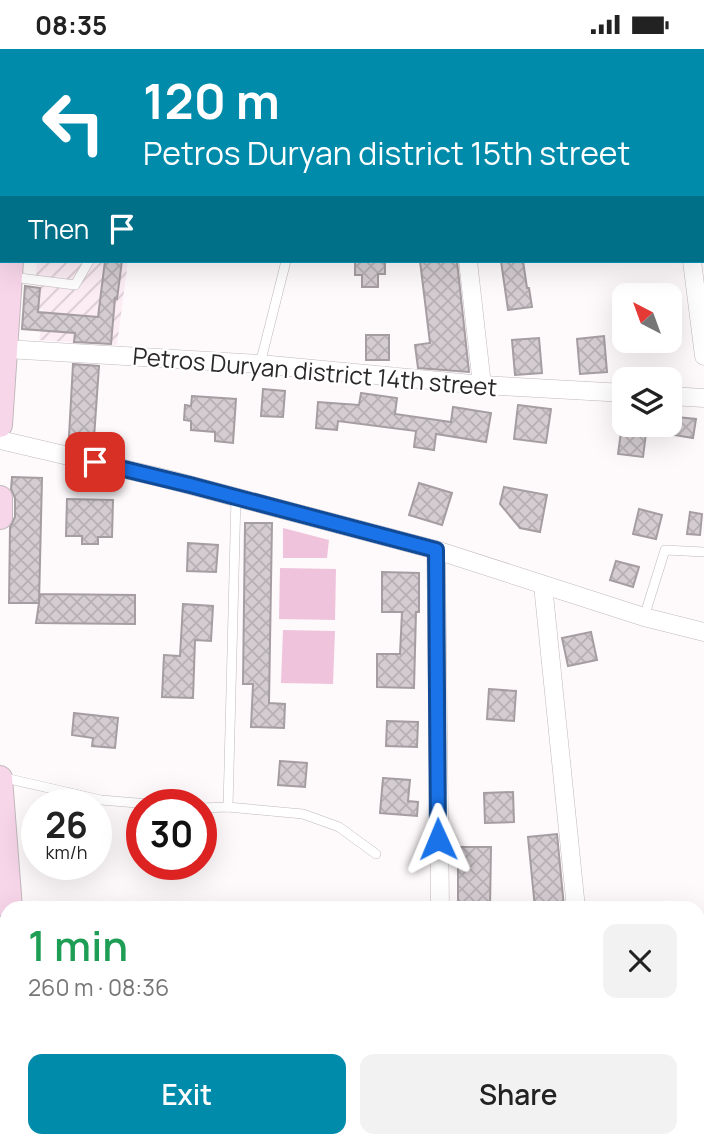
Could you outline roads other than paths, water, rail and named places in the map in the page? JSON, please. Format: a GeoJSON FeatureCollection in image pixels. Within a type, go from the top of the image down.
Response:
{"type":"FeatureCollection","features":[{"type":"Feature","properties":{"kind":"main road"},"geometry":{"type":"LineString","coordinates":[[0,425],[11,269]]}},
{"type":"Feature","properties":{"kind":"main road"},"geometry":{"type":"LineString","coordinates":[[0,498],[0,517]]}},
{"type":"Feature","properties":{"kind":"main road"},"geometry":{"type":"LineString","coordinates":[[0,777],[9,901]]}},
{"type":"Feature","properties":{"kind":"street"},"geometry":{"type":"LineString","coordinates":[[468,263],[482,385]]}},
{"type":"Feature","properties":{"kind":"street"},"geometry":{"type":"LineString","coordinates":[[692,263],[704,356]]}},
{"type":"Feature","properties":{"kind":"street","name":"Petros Duryan district 14th street"},"geometry":{"type":"LineString","coordinates":[[5,349],[260,364],[482,385],[612,392]]}},
{"type":"Feature","properties":{"kind":"street"},"geometry":{"type":"LineString","coordinates":[[682,397],[704,398]]}},
{"type":"Feature","properties":{"kind":"street"},"geometry":{"type":"LineString","coordinates":[[0,440],[436,550],[644,617],[704,632]]}},
{"type":"Feature","properties":{"kind":"street"},"geometry":{"type":"LineString","coordinates":[[436,550],[440,901]]}},
{"type":"Feature","properties":{"kind":"street"},"geometry":{"type":"LineString","coordinates":[[543,585],[575,901]]}},
{"type":"Feature","properties":{"kind":"lane"},"geometry":{"type":"LineString","coordinates":[[11,269],[75,285],[88,263]]}},
{"type":"Feature","properties":{"kind":"lane"},"geometry":{"type":"LineString","coordinates":[[260,364],[285,263]]}},
{"type":"Feature","properties":{"kind":"lane"},"geometry":{"type":"LineString","coordinates":[[228,807],[236,498]]}},
{"type":"Feature","properties":{"kind":"lane"},"geometry":{"type":"LineString","coordinates":[[644,617],[666,550],[704,552]]}},
{"type":"Feature","properties":{"kind":"lane"},"geometry":{"type":"LineString","coordinates":[[0,777],[101,800],[126,802]]}},
{"type":"Feature","properties":{"kind":"lane"},"geometry":{"type":"LineString","coordinates":[[217,807],[303,814],[339,827],[376,854]]}}]}
